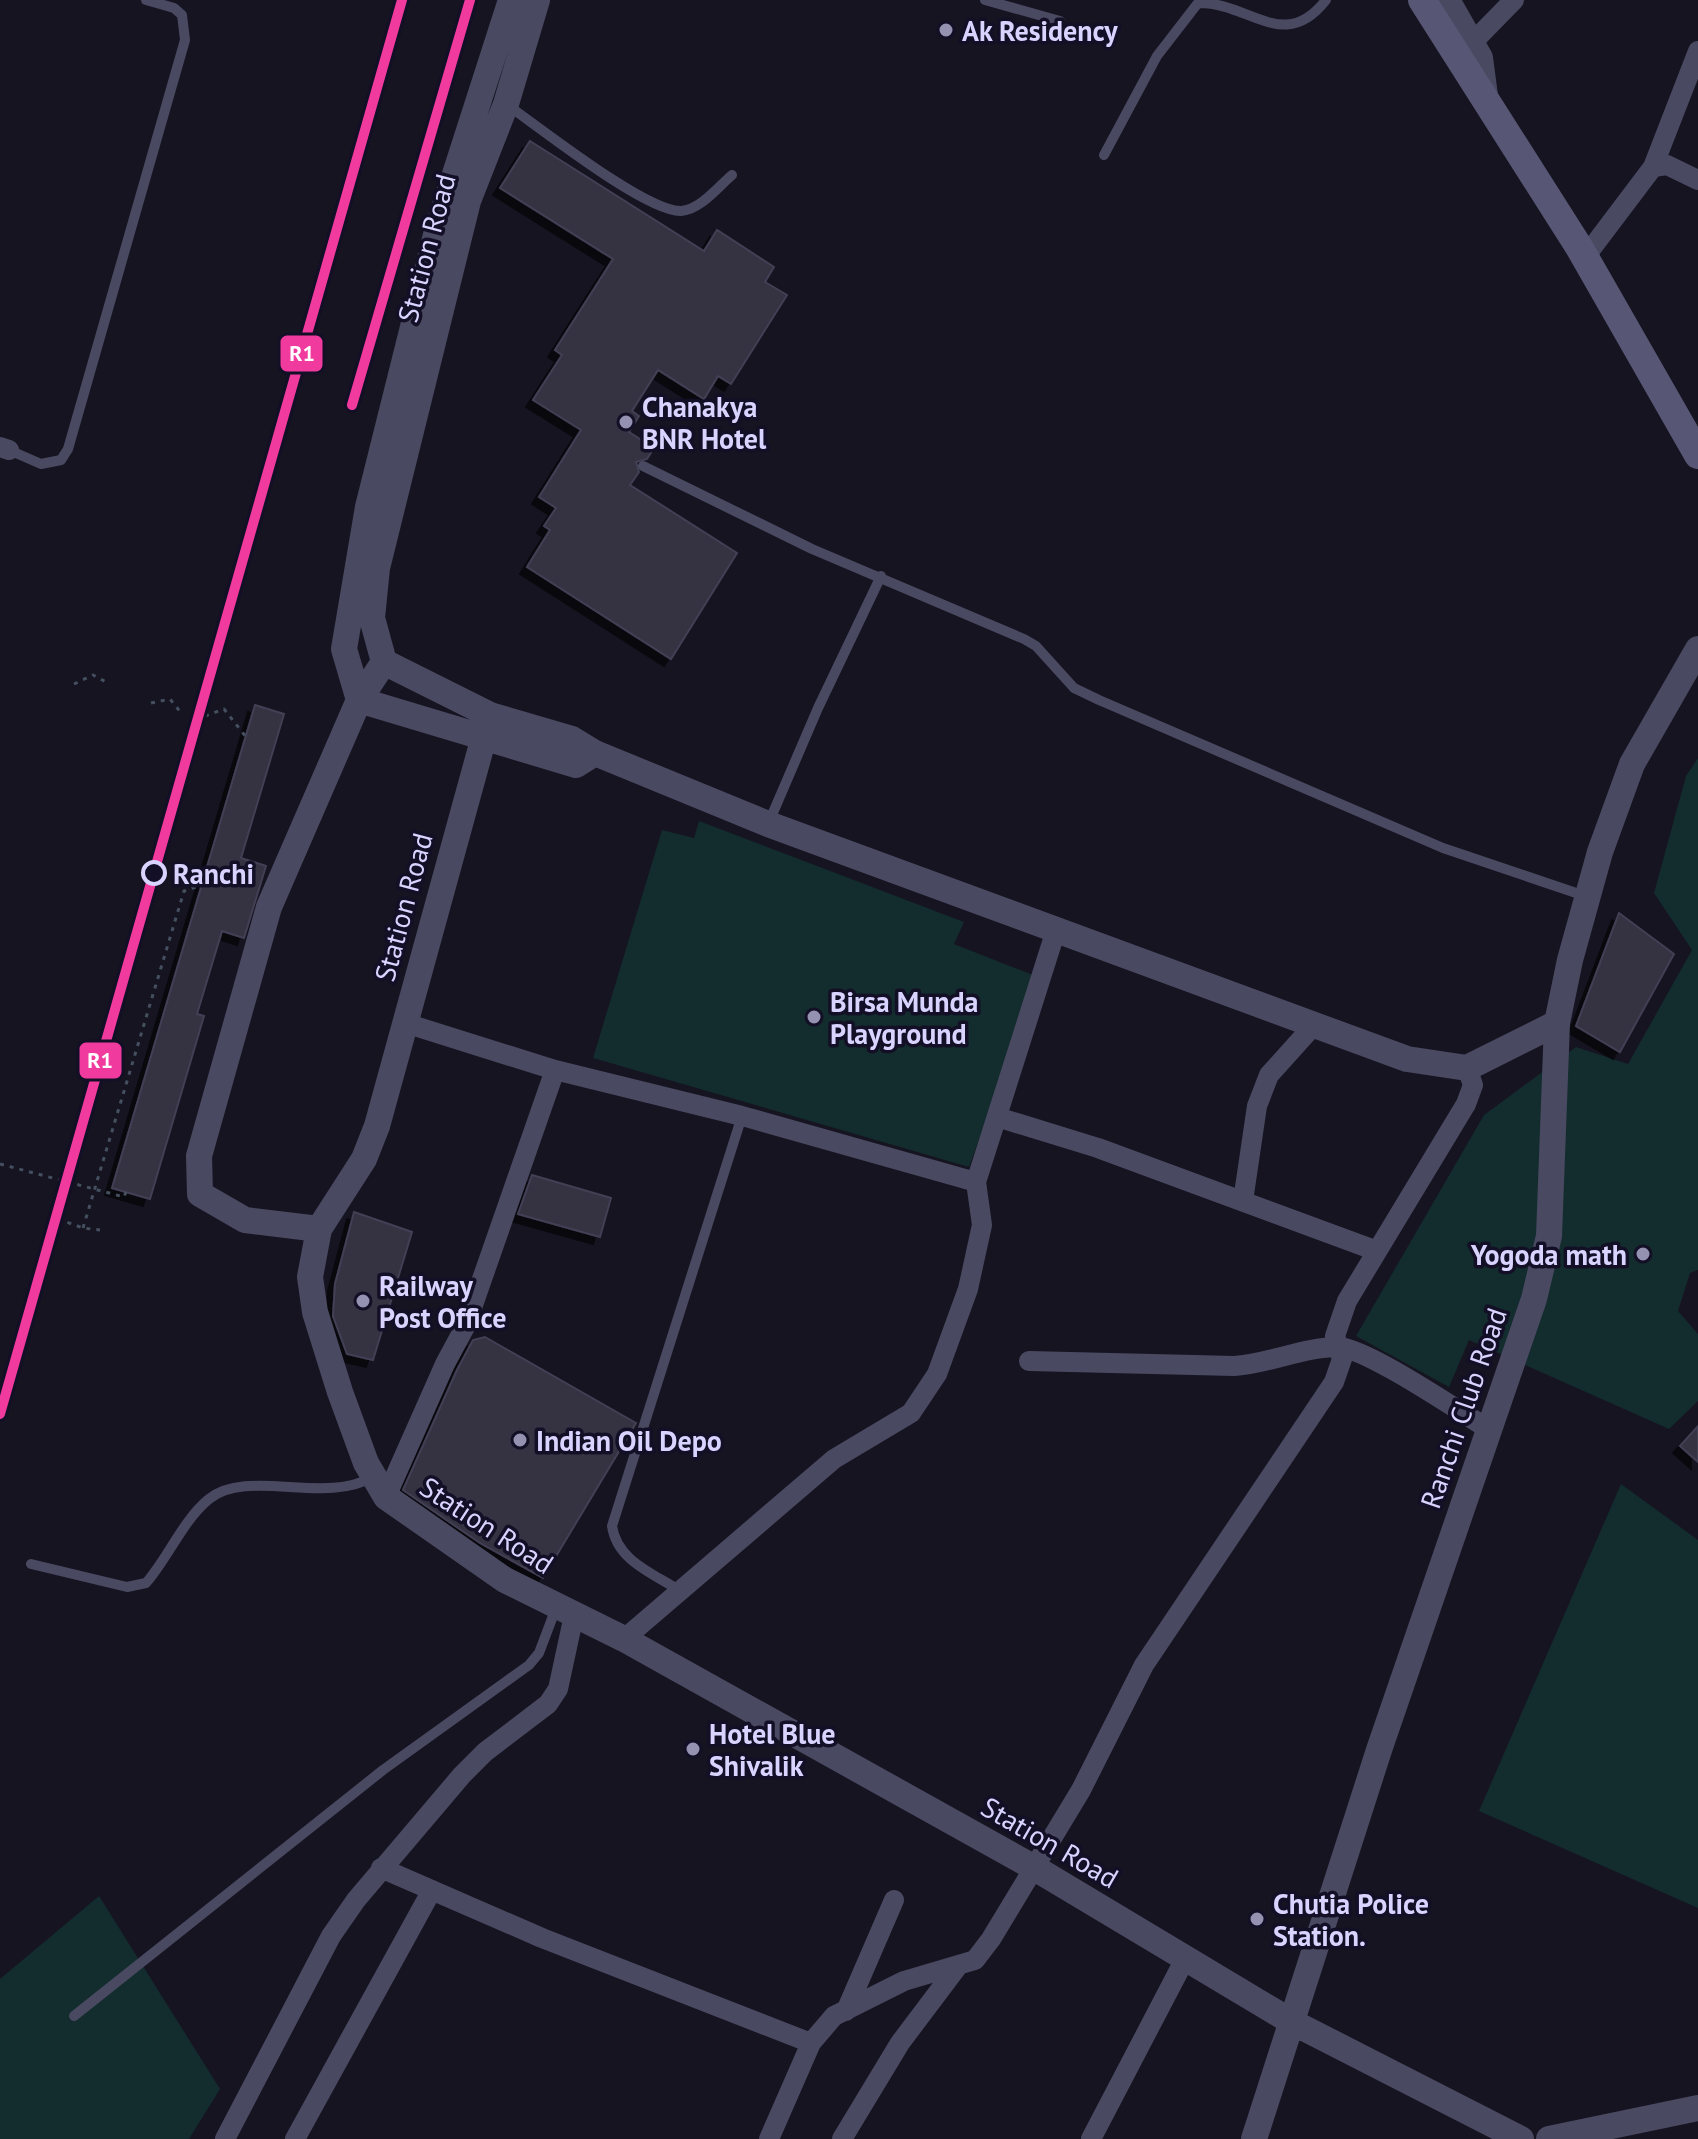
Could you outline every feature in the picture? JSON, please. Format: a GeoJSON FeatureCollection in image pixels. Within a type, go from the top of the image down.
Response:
{"type":"FeatureCollection","features":[{"type":"Feature","properties":{"kind":"main road"},"geometry":{"type":"LineString","coordinates":[[1422,0],[1585,257],[1698,455]]}},
{"type":"Feature","properties":{"kind":"main road"},"geometry":{"type":"LineString","coordinates":[[1439,0],[1475,64],[1485,96]]}},
{"type":"Feature","properties":{"kind":"street"},"geometry":{"type":"LineString","coordinates":[[359,700],[344,649],[368,507],[438,227],[511,0]]}},
{"type":"Feature","properties":{"kind":"street","name":"Station Road"},"geometry":{"type":"LineString","coordinates":[[384,662],[372,618],[377,568],[468,201],[506,104],[537,0]]}},
{"type":"Feature","properties":{"kind":"street"},"geometry":{"type":"LineString","coordinates":[[1414,0],[1457,74],[1485,96]]}},
{"type":"Feature","properties":{"kind":"street"},"geometry":{"type":"LineString","coordinates":[[1447,0],[1480,58],[1485,96]]}},
{"type":"Feature","properties":{"kind":"street"},"geometry":{"type":"LineString","coordinates":[[1471,44],[1514,0]]}},
{"type":"Feature","properties":{"kind":"street"},"geometry":{"type":"LineString","coordinates":[[1585,257],[1653,167],[1698,51]]}},
{"type":"Feature","properties":{"kind":"street"},"geometry":{"type":"LineString","coordinates":[[1653,167],[1667,165],[1698,180]]}},
{"type":"Feature","properties":{"kind":"street","name":"Ranchi Club Road"},"geometry":{"type":"LineString","coordinates":[[1254,2139],[1379,1750],[1534,1299],[1549,1236],[1557,1023],[1587,897],[1632,764],[1698,649]]}},
{"type":"Feature","properties":{"kind":"street"},"geometry":{"type":"LineString","coordinates":[[319,1229],[245,1220],[200,1194],[199,1156],[269,907],[359,700],[384,662],[486,727],[576,765],[595,753],[768,824],[1407,1059],[1467,1068],[1557,1023]]}},
{"type":"Feature","properties":{"kind":"street"},"geometry":{"type":"LineString","coordinates":[[359,700],[486,727]]}},
{"type":"Feature","properties":{"kind":"street","name":"Station Road"},"geometry":{"type":"LineString","coordinates":[[486,727],[377,1126],[364,1159],[319,1229],[310,1277],[315,1312],[340,1392],[380,1486],[505,1580],[624,1639],[1033,1867],[1292,2022],[1521,2139]]}},
{"type":"Feature","properties":{"kind":"street"},"geometry":{"type":"LineString","coordinates":[[624,1639],[834,1459],[911,1413],[926,1392],[949,1343],[979,1245],[981,1209],[976,1182],[1056,930]]}},
{"type":"Feature","properties":{"kind":"street"},"geometry":{"type":"LineString","coordinates":[[405,1023],[555,1070],[742,1116],[976,1182]]}},
{"type":"Feature","properties":{"kind":"street"},"geometry":{"type":"LineString","coordinates":[[1243,1201],[1257,1106],[1269,1075],[1314,1025]]}},
{"type":"Feature","properties":{"kind":"street"},"geometry":{"type":"LineString","coordinates":[[769,2139],[811,2043],[834,2016],[904,1981],[975,1960],[991,1939],[1081,1790],[1144,1665],[1334,1382],[1342,1359],[1335,1336],[1347,1301],[1466,1104],[1473,1085],[1467,1068]]}},
{"type":"Feature","properties":{"kind":"street"},"geometry":{"type":"LineString","coordinates":[[380,1486],[466,1325],[555,1070]]}},
{"type":"Feature","properties":{"kind":"street"},"geometry":{"type":"LineString","coordinates":[[997,1117],[1098,1148],[1377,1251]]}},
{"type":"Feature","properties":{"kind":"street"},"geometry":{"type":"LineString","coordinates":[[1029,1361],[1234,1366],[1264,1364],[1339,1347],[1362,1355],[1490,1430]]}},
{"type":"Feature","properties":{"kind":"street"},"geometry":{"type":"LineString","coordinates":[[234,2136],[331,1936],[381,1868],[485,1752],[548,1704],[558,1689],[565,1611]]}},
{"type":"Feature","properties":{"kind":"street"},"geometry":{"type":"LineString","coordinates":[[381,1868],[542,1938],[811,2043]]}},
{"type":"Feature","properties":{"kind":"street"},"geometry":{"type":"LineString","coordinates":[[295,2139],[432,1890]]}},
{"type":"Feature","properties":{"kind":"street"},"geometry":{"type":"LineString","coordinates":[[846,2011],[894,1900]]}},
{"type":"Feature","properties":{"kind":"street"},"geometry":{"type":"LineString","coordinates":[[1091,2139],[1185,1959]]}},
{"type":"Feature","properties":{"kind":"street"},"geometry":{"type":"LineString","coordinates":[[842,2139],[900,2043],[958,1966]]}},
{"type":"Feature","properties":{"kind":"street"},"geometry":{"type":"LineString","coordinates":[[1549,2139],[1698,2108]]}},
{"type":"Feature","properties":{"kind":"lane"},"geometry":{"type":"LineString","coordinates":[[5,448],[41,464],[61,460],[68,449],[185,40],[182,15],[174,8],[146,0]]}},
{"type":"Feature","properties":{"kind":"lane"},"geometry":{"type":"LineString","coordinates":[[985,0],[1016,4],[1060,21]]}},
{"type":"Feature","properties":{"kind":"lane"},"geometry":{"type":"LineString","coordinates":[[1104,155],[1157,56],[1198,3],[1233,8],[1281,28],[1301,23],[1316,13],[1326,0]]}},
{"type":"Feature","properties":{"kind":"lane"},"geometry":{"type":"LineString","coordinates":[[506,104],[640,195],[669,209],[683,211],[696,207],[732,175]]}},
{"type":"Feature","properties":{"kind":"lane"},"geometry":{"type":"LineString","coordinates":[[643,466],[812,549],[1024,639],[1036,646],[1074,688],[1099,700],[1443,848],[1587,897]]}},
{"type":"Feature","properties":{"kind":"lane"},"geometry":{"type":"LineString","coordinates":[[768,824],[834,672],[881,576]]}},
{"type":"Feature","properties":{"kind":"lane"},"geometry":{"type":"LineString","coordinates":[[680,1591],[624,1556],[614,1542],[612,1526],[742,1116]]}},
{"type":"Feature","properties":{"kind":"lane"},"geometry":{"type":"LineString","coordinates":[[31,1564],[127,1587],[146,1583],[210,1497],[252,1486],[380,1486]]}},
{"type":"Feature","properties":{"kind":"lane"},"geometry":{"type":"LineString","coordinates":[[74,2016],[383,1770],[529,1665],[565,1611]]}},
{"type":"Feature","properties":{"kind":"path"},"geometry":{"type":"LineString","coordinates":[[74,684],[93,675],[106,682]]}},
{"type":"Feature","properties":{"kind":"path"},"geometry":{"type":"LineString","coordinates":[[151,703],[170,699],[182,714]]}},
{"type":"Feature","properties":{"kind":"path"},"geometry":{"type":"LineString","coordinates":[[205,716],[224,709],[246,737]]}},
{"type":"Feature","properties":{"kind":"path"},"geometry":{"type":"LineString","coordinates":[[83,1228],[184,891],[202,885]]}},
{"type":"Feature","properties":{"kind":"path"},"geometry":{"type":"LineString","coordinates":[[0,1164],[124,1197],[126,1192]]}},
{"type":"Feature","properties":{"kind":"path"},"geometry":{"type":"LineString","coordinates":[[58,1219],[100,1230]]}},
{"type":"Feature","properties":{"kind":"green space"},"geometry":{"type":"Polygon","coordinates":[[[1698,758],[1698,1270],[1690,1273],[1678,1311],[1698,1334],[1698,1401],[1669,1429],[1469,1340],[1449,1387],[1356,1336],[1484,1115],[1576,1047],[1628,1064],[1692,950],[1654,893],[1686,776],[1698,758]]]}},
{"type":"Feature","properties":{"kind":"green space","name":"Birsa Munda Playground"},"geometry":{"type":"Polygon","coordinates":[[[699,821],[964,922],[954,944],[1038,977],[969,1167],[593,1058],[662,830],[694,838],[699,821]]]}},
{"type":"Feature","properties":{"kind":"green space"},"geometry":{"type":"Polygon","coordinates":[[[1621,1484],[1698,1540],[1698,1908],[1479,1811],[1621,1484]]]}},
{"type":"Feature","properties":{"kind":"green space"},"geometry":{"type":"Polygon","coordinates":[[[99,1896],[220,2089],[189,2139],[0,2139],[0,1979],[99,1896]]]}},
{"type":"Feature","properties":{"kind":"building"},"geometry":{"type":"Polygon","coordinates":[[[530,141],[704,251],[717,230],[774,267],[765,282],[787,295],[731,384],[718,376],[704,399],[658,370],[632,411],[639,416],[629,432],[654,448],[647,459],[636,462],[639,472],[630,485],[737,553],[671,659],[527,567],[550,530],[544,526],[556,508],[539,497],[581,430],[533,400],[562,355],[555,350],[613,259],[500,188],[530,141]]]}},
{"type":"Feature","properties":{"kind":"building","name":"Ranchi"},"geometry":{"type":"Polygon","coordinates":[[[255,705],[284,714],[241,858],[266,866],[244,938],[222,931],[197,1014],[204,1016],[150,1199],[112,1188],[255,705]]]}},
{"type":"Feature","properties":{"kind":"building"},"geometry":{"type":"Polygon","coordinates":[[[1619,913],[1674,954],[1620,1052],[1576,1026],[1619,913]]]}},
{"type":"Feature","properties":{"kind":"building"},"geometry":{"type":"Polygon","coordinates":[[[532,1175],[611,1198],[600,1237],[518,1214],[532,1175]]]}},
{"type":"Feature","properties":{"kind":"building","name":"Railway Post Office"},"geometry":{"type":"Polygon","coordinates":[[[354,1212],[412,1232],[373,1360],[347,1354],[333,1316],[335,1284],[354,1212]]]}},
{"type":"Feature","properties":{"kind":"building","name":"Indian Oil Depo"},"geometry":{"type":"Polygon","coordinates":[[[485,1337],[636,1423],[543,1578],[480,1543],[403,1490],[473,1340],[485,1337]]]}},
{"type":"Feature","properties":{"kind":"building"},"geometry":{"type":"Polygon","coordinates":[[[1698,1426],[1698,1462],[1680,1446],[1698,1426]]]}},
{"type":"Feature","properties":{"kind":"railway"},"geometry":{"type":"LineString","coordinates":[[352,405],[470,0]]}},
{"type":"Feature","properties":{"kind":"transit line","name":"R1"},"geometry":{"type":"LineString","coordinates":[[0,1414],[402,0]]}},
{"type":"Feature","properties":{"kind":"transit line","name":"R1"},"geometry":{"type":"LineString","coordinates":[[352,405],[470,0]]}},
{"type":"Feature","properties":{"kind":"place","name":"Ak Residency"},"geometry":{"type":"Point","coordinates":[946,30]}},
{"type":"Feature","properties":{"kind":"place","name":"Chanakya BNR Hotel"},"geometry":{"type":"Point","coordinates":[626,422]}},
{"type":"Feature","properties":{"kind":"place","name":"Ranchi"},"geometry":{"type":"Point","coordinates":[154,873]}},
{"type":"Feature","properties":{"kind":"place","name":"Birsa Munda Playground"},"geometry":{"type":"Point","coordinates":[814,1017]}},
{"type":"Feature","properties":{"kind":"place","name":"Yogoda math"},"geometry":{"type":"Point","coordinates":[1643,1254]}},
{"type":"Feature","properties":{"kind":"place","name":"Railway Post Office"},"geometry":{"type":"Point","coordinates":[363,1301]}},
{"type":"Feature","properties":{"kind":"place","name":"Indian Oil Depo"},"geometry":{"type":"Point","coordinates":[520,1440]}},
{"type":"Feature","properties":{"kind":"place","name":"Hotel Blue Shivalik"},"geometry":{"type":"Point","coordinates":[693,1749]}},
{"type":"Feature","properties":{"kind":"place","name":"Chutia Police Station."},"geometry":{"type":"Point","coordinates":[1257,1919]}}]}
